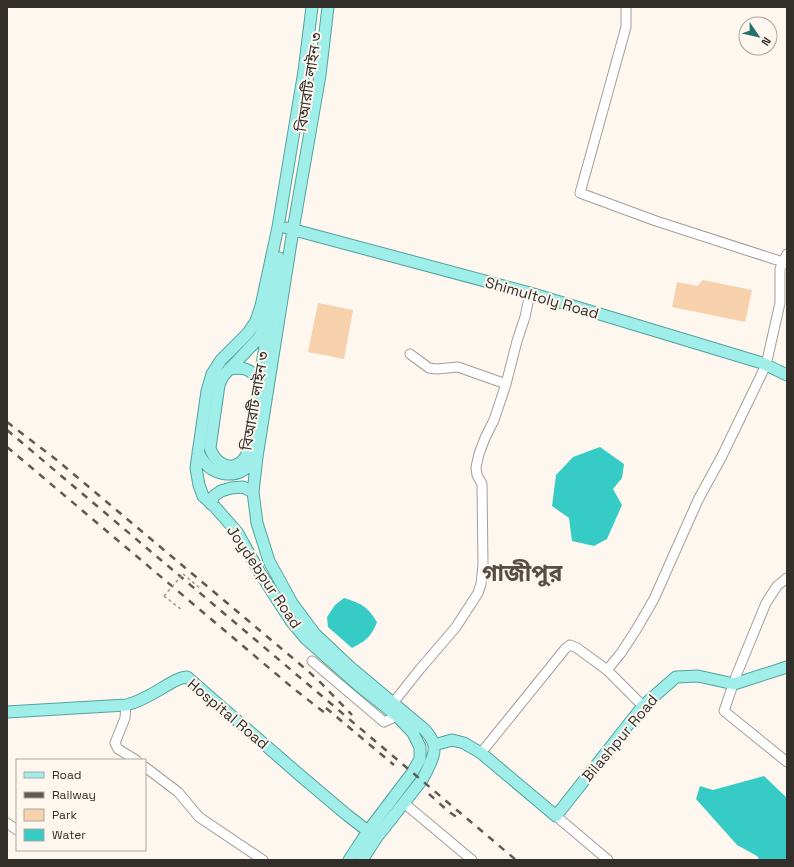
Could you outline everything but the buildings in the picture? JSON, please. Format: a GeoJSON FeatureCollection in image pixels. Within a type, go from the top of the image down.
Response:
{"type":"FeatureCollection","features":[{"type":"Feature","properties":{"kind":"main road"},"geometry":{"type":"LineString","coordinates":[[285,228],[312,7]]}},
{"type":"Feature","properties":{"kind":"main road","name":"বিআরটি লাইন ৩"},"geometry":{"type":"LineString","coordinates":[[267,323],[258,339],[223,376],[219,385],[210,448],[212,455],[219,462],[227,466],[236,465],[244,460],[247,454],[266,340],[267,323],[312,74],[320,7]]}},
{"type":"Feature","properties":{"kind":"main road"},"geometry":{"type":"LineString","coordinates":[[285,228],[320,75],[328,7]]}},
{"type":"Feature","properties":{"kind":"main road","name":"Shimultoly Road"},"geometry":{"type":"LineString","coordinates":[[285,228],[530,294],[762,363],[787,375]]}},
{"type":"Feature","properties":{"kind":"main road","name":"Joydebpur Road"},"geometry":{"type":"LineString","coordinates":[[285,228],[256,321],[248,333],[221,360],[212,374],[207,390],[196,468],[199,485],[204,496],[237,532],[260,573],[291,621],[306,639],[358,685],[397,716],[413,733],[420,747],[420,759],[373,834],[362,860]]}},
{"type":"Feature","properties":{"kind":"main road","name":"Joydebpur Road"},"geometry":{"type":"LineString","coordinates":[[285,228],[253,492],[257,523],[269,561],[292,603],[315,634],[350,667],[424,728],[434,745],[433,755],[428,770],[422,780],[404,803],[349,860]]}},
{"type":"Feature","properties":{"kind":"main road"},"geometry":{"type":"LineString","coordinates":[[229,369],[248,369],[255,374],[259,380]]}},
{"type":"Feature","properties":{"kind":"main road"},"geometry":{"type":"LineString","coordinates":[[198,452],[205,464],[210,468],[219,473],[227,474],[237,473],[244,470],[257,457]]}},
{"type":"Feature","properties":{"kind":"main road"},"geometry":{"type":"LineString","coordinates":[[211,504],[214,496],[231,488],[243,487],[253,492]]}},
{"type":"Feature","properties":{"kind":"main road"},"geometry":{"type":"LineString","coordinates":[[734,684],[787,667]]}},
{"type":"Feature","properties":{"kind":"main road","name":"Bilashpur Road"},"geometry":{"type":"LineString","coordinates":[[556,816],[643,706],[676,677],[698,676],[734,684]]}},
{"type":"Feature","properties":{"kind":"main road","name":"Hospital Road"},"geometry":{"type":"LineString","coordinates":[[7,712],[135,703],[179,678],[187,677],[302,777],[373,834]]}},
{"type":"Feature","properties":{"kind":"main road"},"geometry":{"type":"LineString","coordinates":[[434,745],[452,740],[464,743],[481,753],[556,816]]}},
{"type":"Feature","properties":{"kind":"street"},"geometry":{"type":"LineString","coordinates":[[626,7],[626,27],[580,193],[656,221],[783,262]]}},
{"type":"Feature","properties":{"kind":"street"},"geometry":{"type":"LineString","coordinates":[[606,670],[621,653],[654,599],[698,500],[722,456],[766,365],[784,282],[780,269],[787,254]]}},
{"type":"Feature","properties":{"kind":"street"},"geometry":{"type":"LineString","coordinates":[[393,703],[456,627],[478,593],[481,584],[483,565],[482,484],[477,475],[476,467],[483,443],[494,420],[506,384],[530,294]]}},
{"type":"Feature","properties":{"kind":"street"},"geometry":{"type":"LineString","coordinates":[[410,354],[429,368],[458,368],[506,384]]}},
{"type":"Feature","properties":{"kind":"street"},"geometry":{"type":"LineString","coordinates":[[787,578],[777,586],[766,603],[724,711],[787,762]]}},
{"type":"Feature","properties":{"kind":"street"},"geometry":{"type":"LineString","coordinates":[[481,753],[564,649],[570,645],[577,648],[606,670],[643,706]]}},
{"type":"Feature","properties":{"kind":"street"},"geometry":{"type":"LineString","coordinates":[[312,661],[384,722],[397,716]]}},
{"type":"Feature","properties":{"kind":"street"},"geometry":{"type":"LineString","coordinates":[[126,704],[125,718],[115,743],[118,749],[134,759]]}},
{"type":"Feature","properties":{"kind":"street"},"geometry":{"type":"LineString","coordinates":[[146,767],[178,792],[199,817],[263,860]]}},
{"type":"Feature","properties":{"kind":"street"},"geometry":{"type":"LineString","coordinates":[[404,803],[472,860]]}},
{"type":"Feature","properties":{"kind":"street"},"geometry":{"type":"LineString","coordinates":[[556,816],[608,860]]}},
{"type":"Feature","properties":{"kind":"street"},"geometry":{"type":"LineString","coordinates":[[7,824],[16,829]]}},
{"type":"Feature","properties":{"kind":"path"},"geometry":{"type":"LineString","coordinates":[[182,610],[164,596],[183,574],[201,589]]}},
{"type":"Feature","properties":{"kind":"green space"},"geometry":{"type":"Polygon","coordinates":[[[703,280],[752,290],[745,322],[672,307],[677,282],[697,286],[703,280]]]}},
{"type":"Feature","properties":{"kind":"green space"},"geometry":{"type":"Polygon","coordinates":[[[318,303],[353,310],[344,359],[308,352],[318,303]]]}},
{"type":"Feature","properties":{"kind":"water"},"geometry":{"type":"Polygon","coordinates":[[[600,447],[624,464],[622,478],[613,489],[622,505],[607,539],[594,546],[572,541],[569,518],[552,506],[556,475],[573,457],[600,447]]]}},
{"type":"Feature","properties":{"kind":"water"},"geometry":{"type":"Polygon","coordinates":[[[344,598],[364,606],[377,622],[368,638],[352,648],[328,627],[327,617],[335,605],[344,598]]]}},
{"type":"Feature","properties":{"kind":"water"},"geometry":{"type":"Polygon","coordinates":[[[764,776],[787,798],[787,860],[760,860],[757,856],[737,845],[696,799],[700,786],[713,790],[764,776]]]}},
{"type":"Feature","properties":{"kind":"railway"},"geometry":{"type":"LineString","coordinates":[[7,422],[58,461],[308,671],[352,715]]}},
{"type":"Feature","properties":{"kind":"railway"},"geometry":{"type":"LineString","coordinates":[[7,430],[516,860]]}},
{"type":"Feature","properties":{"kind":"railway"},"geometry":{"type":"LineString","coordinates":[[7,447],[294,689],[329,716]]}},
{"type":"Feature","properties":{"kind":"railway"},"geometry":{"type":"LineString","coordinates":[[326,708],[394,765]]}},
{"type":"Feature","properties":{"kind":"railway"},"geometry":{"type":"LineString","coordinates":[[429,794],[458,818]]}},
{"type":"Feature","properties":{"kind":"district","name":"গাজীপুর"},"geometry":{"type":"Point","coordinates":[522,573]}}]}
